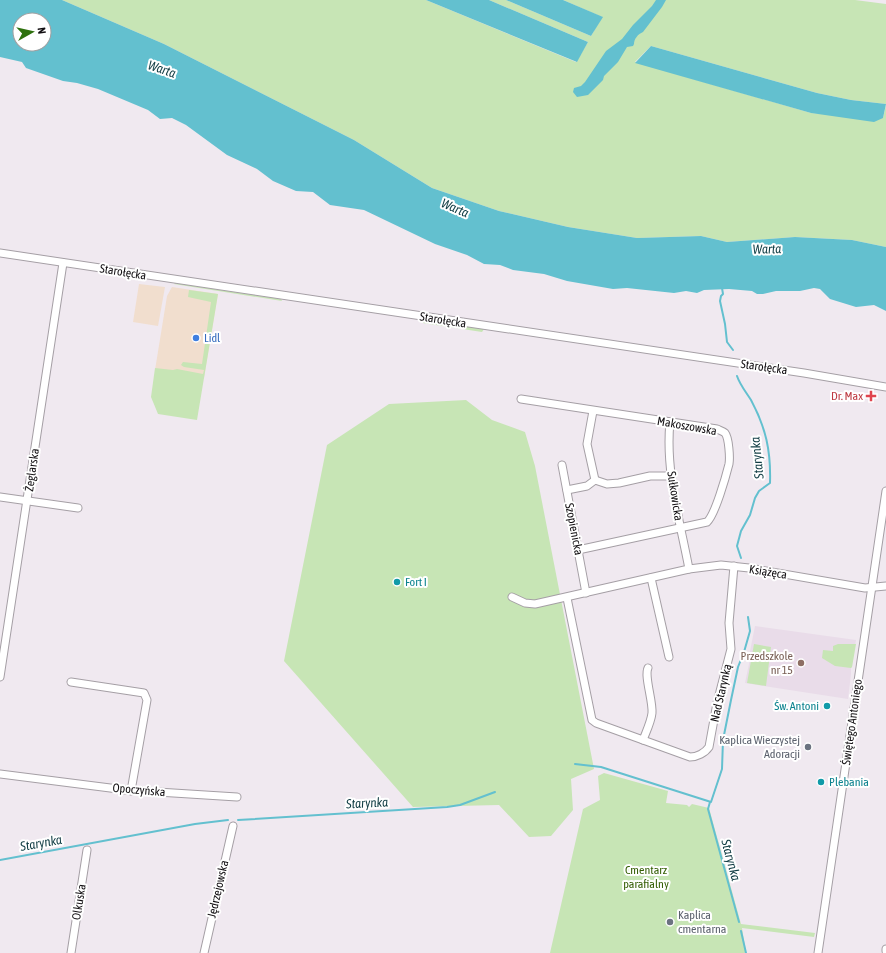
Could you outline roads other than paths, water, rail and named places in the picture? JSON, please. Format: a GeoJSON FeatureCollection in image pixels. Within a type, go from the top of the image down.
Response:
{"type":"FeatureCollection","features":[{"type":"Feature","properties":{"kind":"street","name":"Starołęcka"},"geometry":{"type":"LineString","coordinates":[[0,253],[804,373],[886,387]]}},
{"type":"Feature","properties":{"kind":"street","name":"Żeglarska"},"geometry":{"type":"LineString","coordinates":[[0,677],[63,263]]}},
{"type":"Feature","properties":{"kind":"street","name":"Makoszowska"},"geometry":{"type":"LineString","coordinates":[[521,399],[717,429],[725,433],[728,441],[729,464],[711,519],[703,524],[578,550]]}},
{"type":"Feature","properties":{"kind":"street"},"geometry":{"type":"LineString","coordinates":[[593,411],[587,444],[595,480]]}},
{"type":"Feature","properties":{"kind":"street","name":"Sułkowicka"},"geometry":{"type":"LineString","coordinates":[[670,422],[668,446],[689,569]]}},
{"type":"Feature","properties":{"kind":"street","name":"Szopienicka"},"geometry":{"type":"LineString","coordinates":[[562,465],[586,593]]}},
{"type":"Feature","properties":{"kind":"street"},"geometry":{"type":"LineString","coordinates":[[595,480],[608,484],[650,476],[672,476]]}},
{"type":"Feature","properties":{"kind":"street"},"geometry":{"type":"LineString","coordinates":[[567,490],[587,486],[595,480]]}},
{"type":"Feature","properties":{"kind":"street","name":"Świętego Antoniego"},"geometry":{"type":"LineString","coordinates":[[818,953],[886,491]]}},
{"type":"Feature","properties":{"kind":"street"},"geometry":{"type":"LineString","coordinates":[[0,497],[78,508]]}},
{"type":"Feature","properties":{"kind":"street","name":"Książęca"},"geometry":{"type":"LineString","coordinates":[[512,597],[525,603],[535,604],[567,598],[689,569],[714,565],[734,566],[872,586],[886,586]]}},
{"type":"Feature","properties":{"kind":"street","name":"Nad Starynką"},"geometry":{"type":"LineString","coordinates":[[567,598],[592,720],[596,723],[692,757],[697,756],[708,748],[717,703],[731,649],[732,644],[729,623],[734,566]]}},
{"type":"Feature","properties":{"kind":"street"},"geometry":{"type":"LineString","coordinates":[[651,578],[669,657]]}},
{"type":"Feature","properties":{"kind":"street"},"geometry":{"type":"LineString","coordinates":[[643,740],[652,712],[651,696],[646,674],[648,668]]}},
{"type":"Feature","properties":{"kind":"street"},"geometry":{"type":"LineString","coordinates":[[71,682],[144,693],[146,696],[147,700],[131,791]]}},
{"type":"Feature","properties":{"kind":"street","name":"Opoczyńska"},"geometry":{"type":"LineString","coordinates":[[0,774],[131,791],[237,797]]}},
{"type":"Feature","properties":{"kind":"street","name":"Jędrzejowska"},"geometry":{"type":"LineString","coordinates":[[204,953],[233,826]]}},
{"type":"Feature","properties":{"kind":"street","name":"Olkuska"},"geometry":{"type":"LineString","coordinates":[[71,953],[87,850]]}},
{"type":"Feature","properties":{"kind":"water","name":"Warta"},"geometry":{"type":"Polygon","coordinates":[[[0,0],[62,0],[164,44],[354,140],[432,188],[499,211],[568,227],[637,238],[701,236],[727,242],[795,237],[852,240],[886,247],[886,311],[874,305],[856,307],[830,299],[820,289],[814,288],[800,291],[776,291],[763,294],[757,294],[752,291],[729,289],[704,290],[697,293],[686,291],[674,293],[627,288],[613,289],[567,281],[544,274],[513,270],[500,265],[484,264],[467,255],[435,244],[364,210],[330,205],[313,192],[296,191],[273,181],[257,169],[227,155],[186,125],[172,118],[160,119],[148,110],[98,89],[63,81],[26,68],[22,62],[0,57],[0,0]]]}},
{"type":"Feature","properties":{"kind":"water"},"geometry":{"type":"Polygon","coordinates":[[[426,0],[489,0],[588,42],[577,62],[426,0]]]}},
{"type":"Feature","properties":{"kind":"water"},"geometry":{"type":"Polygon","coordinates":[[[506,0],[563,0],[603,17],[591,36],[506,0]]]}},
{"type":"Feature","properties":{"kind":"water"},"geometry":{"type":"Polygon","coordinates":[[[656,0],[666,0],[643,32],[639,34],[633,46],[627,47],[618,62],[588,95],[577,97],[573,92],[574,88],[581,86],[585,82],[606,51],[622,39],[656,0]]]}},
{"type":"Feature","properties":{"kind":"water"},"geometry":{"type":"Polygon","coordinates":[[[651,46],[817,93],[851,100],[886,104],[883,118],[874,122],[811,113],[635,63],[651,46]]]}},
{"type":"Feature","properties":{"kind":"waterway","name":"Starynka"},"geometry":{"type":"LineString","coordinates":[[722,288],[723,294],[720,301],[727,342],[733,350]]}},
{"type":"Feature","properties":{"kind":"waterway","name":"Starynka"},"geometry":{"type":"LineString","coordinates":[[737,376],[751,400],[764,430],[770,460],[770,483],[759,491],[755,498],[750,515],[741,531],[737,546],[741,558]]}},
{"type":"Feature","properties":{"kind":"waterway","name":"Starynka"},"geometry":{"type":"LineString","coordinates":[[575,764],[601,767],[711,802],[722,769],[723,740],[738,667],[750,631],[748,617]]}},
{"type":"Feature","properties":{"kind":"waterway","name":"Starynka"},"geometry":{"type":"LineString","coordinates":[[238,820],[447,807],[460,805],[495,792]]}},
{"type":"Feature","properties":{"kind":"waterway","name":"Starynka"},"geometry":{"type":"LineString","coordinates":[[710,802],[708,809],[739,922]]}},
{"type":"Feature","properties":{"kind":"waterway","name":"Starynka"},"geometry":{"type":"LineString","coordinates":[[0,860],[195,824],[228,820]]}},
{"type":"Feature","properties":{"kind":"waterway","name":"Starynka"},"geometry":{"type":"LineString","coordinates":[[741,931],[746,953]]}},
{"type":"Feature","properties":{"kind":"place","name":"Lidl"},"geometry":{"type":"Point","coordinates":[196,338]}},
{"type":"Feature","properties":{"kind":"place","name":"Dr. Max"},"geometry":{"type":"Point","coordinates":[871,396]}},
{"type":"Feature","properties":{"kind":"place","name":"Fort I"},"geometry":{"type":"Point","coordinates":[397,582]}},
{"type":"Feature","properties":{"kind":"place","name":"Przedszkole nr 15"},"geometry":{"type":"Point","coordinates":[801,663]}},
{"type":"Feature","properties":{"kind":"place","name":"Św. Antoni"},"geometry":{"type":"Point","coordinates":[827,706]}},
{"type":"Feature","properties":{"kind":"place","name":"Kaplica Wieczystej Adoracji"},"geometry":{"type":"Point","coordinates":[808,747]}},
{"type":"Feature","properties":{"kind":"place","name":"Plebania"},"geometry":{"type":"Point","coordinates":[821,782]}},
{"type":"Feature","properties":{"kind":"place","name":"Kaplica cmentarna"},"geometry":{"type":"Point","coordinates":[670,922]}},
{"type":"Feature","properties":{"kind":"park label","name":"Cmentarz parafialny"},"geometry":{"type":"Point","coordinates":[646,877]}}]}
